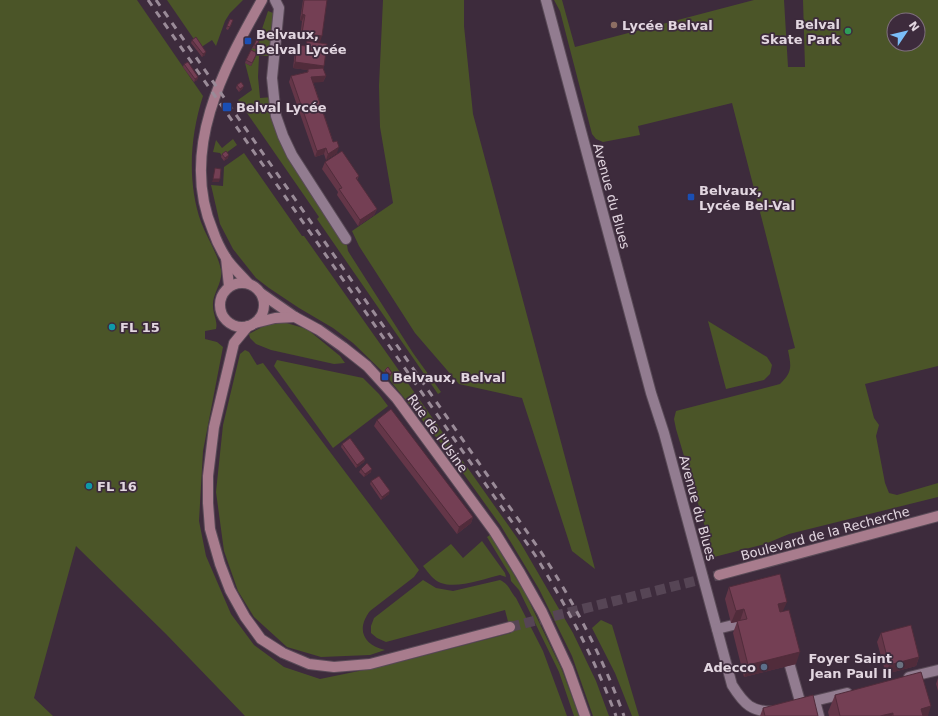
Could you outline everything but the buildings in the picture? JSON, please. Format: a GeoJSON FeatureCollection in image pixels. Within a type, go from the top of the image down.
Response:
{"type":"FeatureCollection","features":[{"type":"Feature","properties":{"kind":"main road"},"geometry":{"type":"LineString","coordinates":[[234,343],[261,317],[264,310],[264,302],[262,294],[256,287],[248,283],[226,258],[216,238],[206,216],[200,184],[200,162],[202,145],[211,107],[228,65],[262,0]]}},
{"type":"Feature","properties":{"kind":"main road"},"geometry":{"type":"LineString","coordinates":[[226,258],[229,286]]}},
{"type":"Feature","properties":{"kind":"main road"},"geometry":{"type":"LineString","coordinates":[[248,283],[235,283],[229,286],[223,293],[220,301],[220,308],[223,316],[229,323],[238,327],[252,325],[275,318],[294,317]]}},
{"type":"Feature","properties":{"kind":"main road","name":"Rue de l'Usine"},"geometry":{"type":"LineString","coordinates":[[262,294],[294,317],[319,330],[343,347],[367,366],[397,399],[494,531],[520,573],[542,612],[568,668],[585,716]]}},
{"type":"Feature","properties":{"kind":"main road"},"geometry":{"type":"LineString","coordinates":[[229,323],[234,343],[214,427],[208,476],[210,529],[220,564],[230,590],[245,617],[261,639],[283,653],[309,664],[334,667],[370,664],[510,627]]}},
{"type":"Feature","properties":{"kind":"main road","name":"Boulevard de la Recherche"},"geometry":{"type":"LineString","coordinates":[[719,575],[938,516]]}},
{"type":"Feature","properties":{"kind":"street"},"geometry":{"type":"LineString","coordinates":[[275,0],[279,8],[272,78],[276,116],[292,155],[346,240]]}},
{"type":"Feature","properties":{"kind":"street","name":"Avenue du Blues"},"geometry":{"type":"LineString","coordinates":[[546,0],[651,393],[664,432],[732,685],[740,698],[749,707],[761,712],[774,712],[855,691]]}},
{"type":"Feature","properties":{"kind":"street"},"geometry":{"type":"LineString","coordinates":[[717,629],[741,623]]}},
{"type":"Feature","properties":{"kind":"street"},"geometry":{"type":"LineString","coordinates":[[790,666],[794,707]]}},
{"type":"Feature","properties":{"kind":"street"},"geometry":{"type":"LineString","coordinates":[[900,680],[938,670]]}},
{"type":"Feature","properties":{"kind":"street"},"geometry":{"type":"LineString","coordinates":[[815,701],[819,716]]}},
{"type":"Feature","properties":{"kind":"green space"},"geometry":{"type":"Polygon","coordinates":[[[0,0],[137,0],[203,96],[195,127],[192,175],[201,222],[221,270],[220,279],[213,302],[216,329],[205,331],[205,339],[217,342],[223,347],[203,451],[199,521],[206,556],[231,614],[254,645],[284,667],[320,679],[388,665],[511,633],[505,610],[386,642],[377,638],[371,633],[371,626],[374,618],[423,580],[436,588],[453,591],[500,580],[508,586],[516,598],[543,651],[567,716],[245,716],[166,634],[76,546],[34,698],[53,716],[0,716],[0,0]]]}},
{"type":"Feature","properties":{"kind":"green space"},"geometry":{"type":"Polygon","coordinates":[[[167,0],[243,0],[230,13],[225,21],[216,46],[212,40],[200,48],[167,0]]]}},
{"type":"Feature","properties":{"kind":"green space"},"geometry":{"type":"Polygon","coordinates":[[[383,0],[464,0],[464,26],[473,114],[595,569],[572,551],[522,398],[459,384],[415,333],[359,246],[352,231],[393,203],[380,127],[379,86],[383,0]]]}},
{"type":"Feature","properties":{"kind":"green space"},"geometry":{"type":"Polygon","coordinates":[[[554,0],[562,0],[575,47],[754,0],[784,0],[788,67],[805,67],[803,0],[938,0],[938,366],[865,384],[874,418],[879,425],[876,436],[885,483],[889,493],[897,495],[938,483],[938,497],[789,534],[765,544],[714,557],[676,429],[674,419],[676,411],[780,384],[787,376],[790,368],[788,350],[795,348],[732,103],[638,126],[640,135],[603,142],[596,139],[592,134],[560,11],[554,0]]]}},
{"type":"Feature","properties":{"kind":"green space"},"geometry":{"type":"Polygon","coordinates":[[[268,11],[273,13],[269,56],[259,56],[258,77],[260,98],[273,97],[283,136],[346,239],[348,251],[413,353],[441,392],[438,394],[317,219],[319,217],[238,100],[252,90],[245,63],[251,66],[256,56],[250,53],[252,48],[255,49],[259,43],[256,41],[268,11]]]}},
{"type":"Feature","properties":{"kind":"green space"},"geometry":{"type":"Polygon","coordinates":[[[233,139],[237,145],[222,156],[220,153],[213,152],[216,140],[222,148],[233,139]]]}},
{"type":"Feature","properties":{"kind":"green space"},"geometry":{"type":"Polygon","coordinates":[[[244,153],[520,542],[573,633],[596,681],[609,716],[593,716],[572,656],[539,589],[501,526],[448,452],[388,378],[391,375],[387,370],[384,373],[353,343],[333,328],[299,308],[256,278],[233,249],[220,224],[211,185],[223,186],[224,167],[244,153]]]}},
{"type":"Feature","properties":{"kind":"green space"},"geometry":{"type":"Polygon","coordinates":[[[708,321],[767,357],[772,365],[770,374],[764,380],[726,389],[708,321]]]}},
{"type":"Feature","properties":{"kind":"green space"},"geometry":{"type":"Polygon","coordinates":[[[283,322],[307,329],[340,356],[345,363],[334,364],[271,350],[256,344],[250,338],[249,334],[266,325],[283,322]]]}},
{"type":"Feature","properties":{"kind":"green space"},"geometry":{"type":"Polygon","coordinates":[[[245,350],[249,352],[257,365],[263,363],[419,570],[414,577],[370,611],[363,624],[364,635],[367,640],[377,648],[385,650],[370,655],[321,657],[287,647],[254,617],[238,591],[224,551],[216,492],[223,425],[240,354],[245,350]]]}},
{"type":"Feature","properties":{"kind":"green space"},"geometry":{"type":"Polygon","coordinates":[[[277,360],[363,378],[379,394],[388,406],[333,448],[274,366],[277,360]]]}},
{"type":"Feature","properties":{"kind":"green space"},"geometry":{"type":"Polygon","coordinates":[[[490,535],[525,593],[562,670],[579,716],[574,716],[559,672],[519,590],[511,581],[510,575],[487,537],[490,535]]]}},
{"type":"Feature","properties":{"kind":"green space"},"geometry":{"type":"Polygon","coordinates":[[[482,541],[505,573],[506,577],[500,575],[470,583],[447,585],[436,580],[423,566],[451,544],[463,558],[482,541]]]}},
{"type":"Feature","properties":{"kind":"green space"},"geometry":{"type":"Polygon","coordinates":[[[601,620],[612,625],[639,716],[632,716],[615,673],[592,628],[601,620]]]}},
{"type":"Feature","properties":{"kind":"tunnel"},"geometry":{"type":"LineString","coordinates":[[510,627],[719,575]]}},
{"type":"Feature","properties":{"kind":"railway"},"geometry":{"type":"LineString","coordinates":[[148,0],[535,555],[580,634],[599,674],[616,716]]}},
{"type":"Feature","properties":{"kind":"railway"},"geometry":{"type":"LineString","coordinates":[[156,0],[541,552],[577,611],[607,673],[624,716]]}},
{"type":"Feature","properties":{"kind":"place","name":"Lycée Belval"},"geometry":{"type":"Point","coordinates":[614,25]}},
{"type":"Feature","properties":{"kind":"place","name":"Belval Skate Park"},"geometry":{"type":"Point","coordinates":[848,31]}},
{"type":"Feature","properties":{"kind":"place","name":"Belvaux, Belval Lycée"},"geometry":{"type":"Point","coordinates":[248,41]}},
{"type":"Feature","properties":{"kind":"place","name":"Belval Lycée"},"geometry":{"type":"Point","coordinates":[227,107]}},
{"type":"Feature","properties":{"kind":"place","name":"Belvaux, Lycée Bel-Val"},"geometry":{"type":"Point","coordinates":[691,197]}},
{"type":"Feature","properties":{"kind":"place","name":"FL 15"},"geometry":{"type":"Point","coordinates":[112,327]}},
{"type":"Feature","properties":{"kind":"place","name":"Belvaux, Belval"},"geometry":{"type":"Point","coordinates":[385,377]}},
{"type":"Feature","properties":{"kind":"place","name":"FL 16"},"geometry":{"type":"Point","coordinates":[89,486]}},
{"type":"Feature","properties":{"kind":"place","name":"Foyer Saint Jean Paul II"},"geometry":{"type":"Point","coordinates":[900,665]}},
{"type":"Feature","properties":{"kind":"place","name":"Adecco"},"geometry":{"type":"Point","coordinates":[764,667]}}]}
